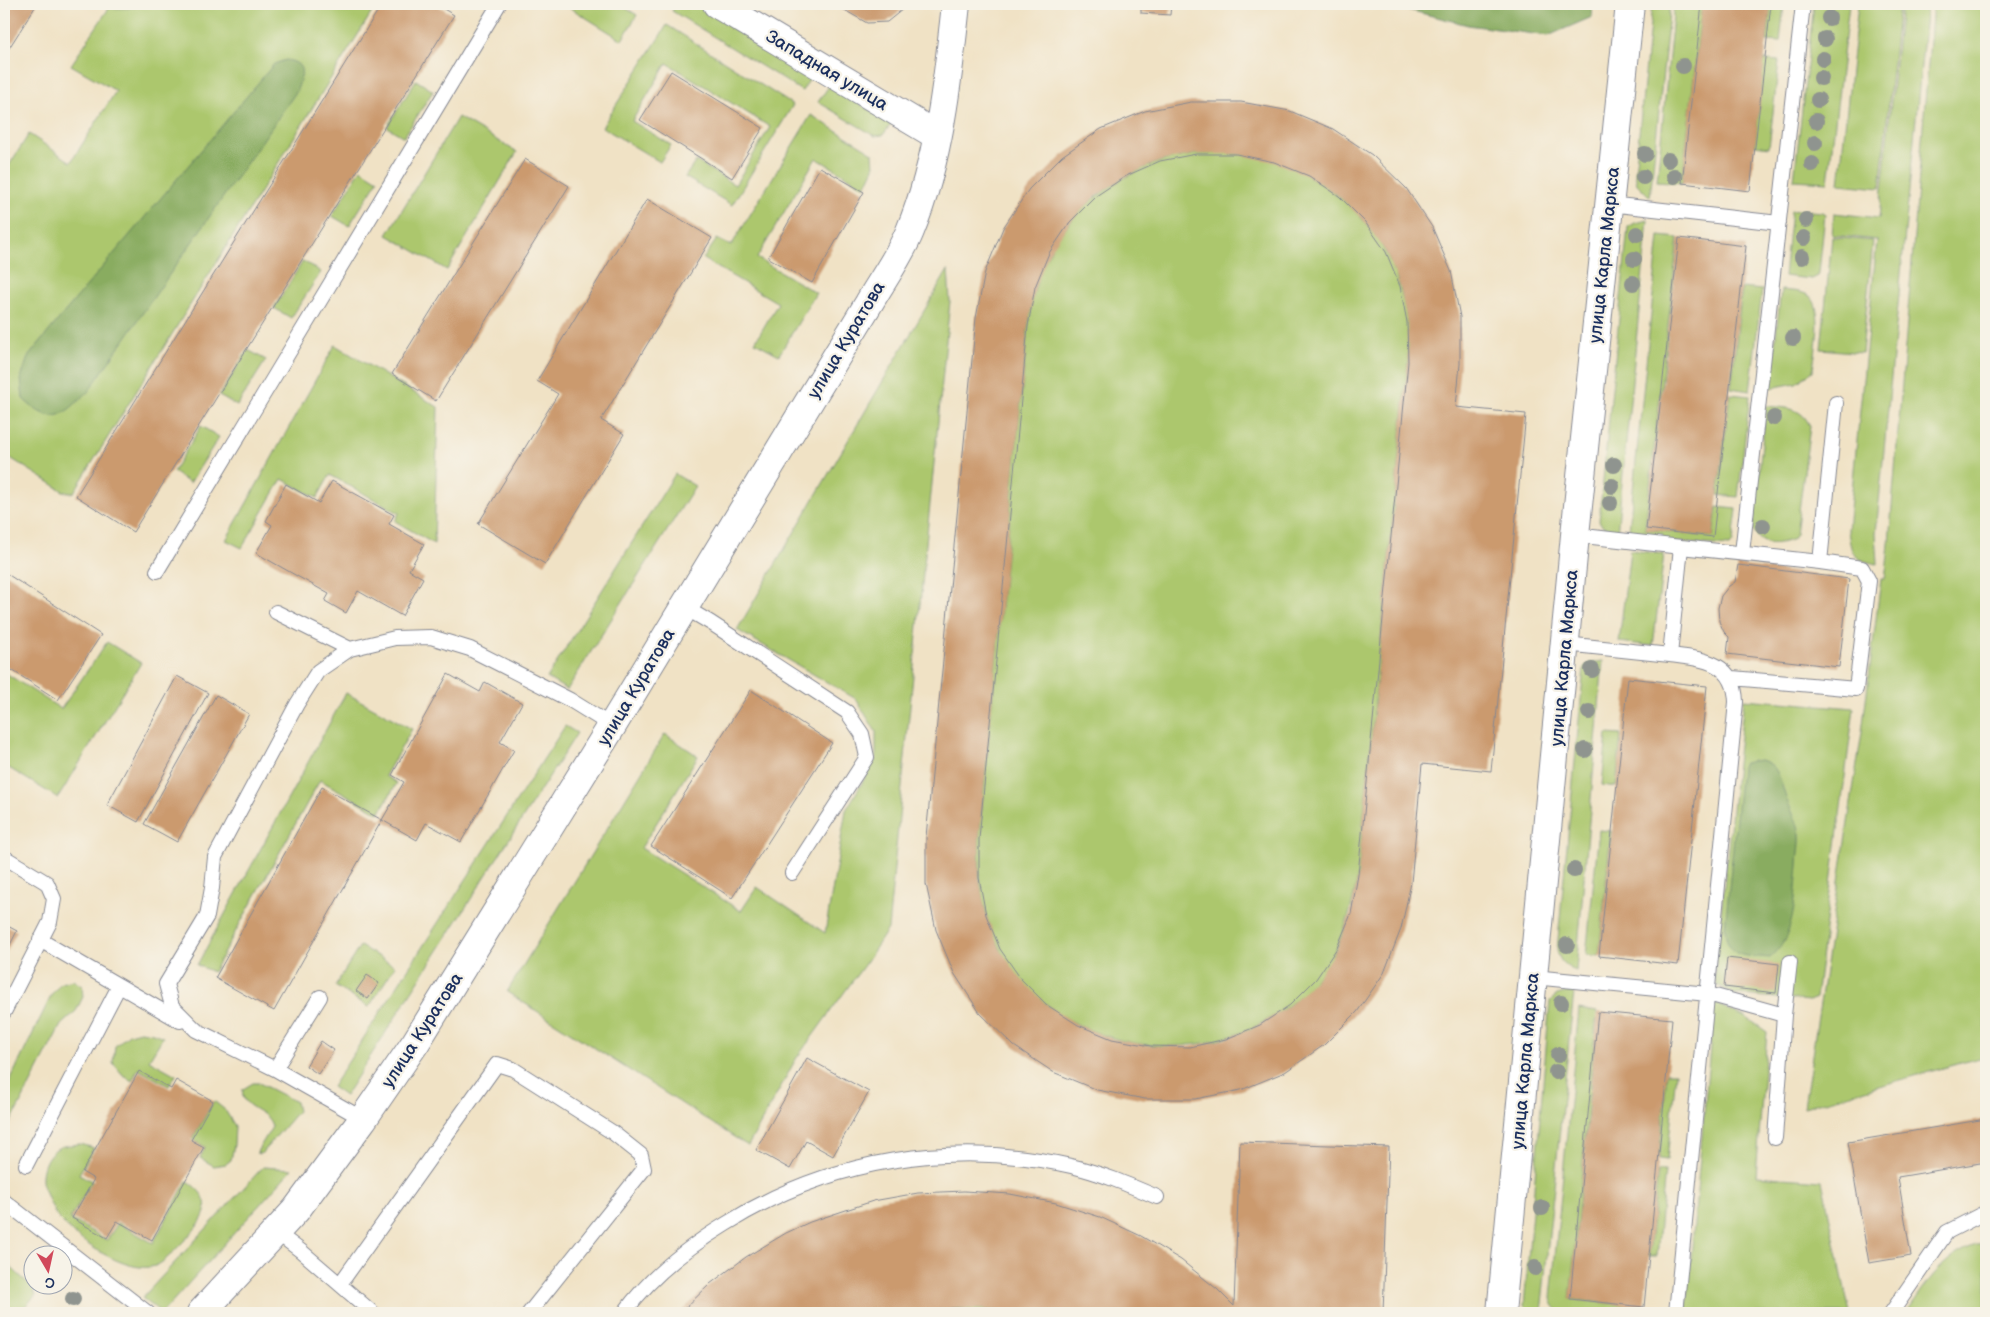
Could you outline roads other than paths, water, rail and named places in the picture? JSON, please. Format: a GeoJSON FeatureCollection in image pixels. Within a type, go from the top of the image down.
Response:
{"type":"FeatureCollection","features":[{"type":"Feature","properties":{"kind":"street","name":"Западная улица"},"geometry":{"type":"LineString","coordinates":[[717,4],[936,135]]}},
{"type":"Feature","properties":{"kind":"street","name":"улица Куратова"},"geometry":{"type":"LineString","coordinates":[[201,1313],[296,1210],[363,1120],[416,1042],[612,726],[909,232],[927,182],[950,60],[956,4]]}},
{"type":"Feature","properties":{"kind":"street","name":"улица Карла Маркса"},"geometry":{"type":"LineString","coordinates":[[1501,1313],[1575,535],[1630,4]]}},
{"type":"Feature","properties":{"kind":"lane"},"geometry":{"type":"LineString","coordinates":[[157,571],[499,4]]}},
{"type":"Feature","properties":{"kind":"lane"},"geometry":{"type":"LineString","coordinates":[[1742,553],[1803,4]]}},
{"type":"Feature","properties":{"kind":"lane"},"geometry":{"type":"LineString","coordinates":[[1610,204],[1778,223]]}},
{"type":"Feature","properties":{"kind":"lane"},"geometry":{"type":"LineString","coordinates":[[1820,562],[1836,403]]}},
{"type":"Feature","properties":{"kind":"lane"},"geometry":{"type":"LineString","coordinates":[[1565,644],[1699,659],[1712,663],[1732,678],[1856,690],[1869,581],[1862,568],[1575,535]]}},
{"type":"Feature","properties":{"kind":"lane"},"geometry":{"type":"LineString","coordinates":[[1670,655],[1682,547]]}},
{"type":"Feature","properties":{"kind":"lane"},"geometry":{"type":"LineString","coordinates":[[684,607],[847,712],[862,734],[867,757],[792,873]]}},
{"type":"Feature","properties":{"kind":"lane"},"geometry":{"type":"LineString","coordinates":[[276,612],[350,649]]}},
{"type":"Feature","properties":{"kind":"lane"},"geometry":{"type":"LineString","coordinates":[[196,1030],[172,1006],[166,984],[207,916],[215,857],[297,704],[318,671],[350,649],[395,638],[431,637],[470,649],[570,700],[612,726]]}},
{"type":"Feature","properties":{"kind":"lane"},"geometry":{"type":"LineString","coordinates":[[1676,1313],[1736,702],[1732,678]]}},
{"type":"Feature","properties":{"kind":"lane"},"geometry":{"type":"LineString","coordinates":[[4,857],[47,883],[54,899],[50,922],[4,1012]]}},
{"type":"Feature","properties":{"kind":"lane"},"geometry":{"type":"LineString","coordinates":[[40,940],[196,1030],[275,1069],[363,1120]]}},
{"type":"Feature","properties":{"kind":"lane"},"geometry":{"type":"LineString","coordinates":[[1775,1138],[1790,962]]}},
{"type":"Feature","properties":{"kind":"lane"},"geometry":{"type":"LineString","coordinates":[[1532,977],[1708,994],[1784,1015]]}},
{"type":"Feature","properties":{"kind":"lane"},"geometry":{"type":"LineString","coordinates":[[26,1164],[119,986]]}},
{"type":"Feature","properties":{"kind":"lane"},"geometry":{"type":"LineString","coordinates":[[275,1069],[320,997]]}},
{"type":"Feature","properties":{"kind":"lane"},"geometry":{"type":"LineString","coordinates":[[340,1284],[497,1064],[513,1069],[612,1132],[641,1155],[644,1169],[529,1313]]}},
{"type":"Feature","properties":{"kind":"lane"},"geometry":{"type":"LineString","coordinates":[[624,1313],[632,1302],[668,1266],[706,1236],[748,1210],[796,1186],[838,1172],[886,1160],[935,1154],[984,1154],[1028,1158],[1072,1166],[1115,1180],[1157,1197]]}},
{"type":"Feature","properties":{"kind":"lane"},"geometry":{"type":"LineString","coordinates":[[4,1201],[148,1313]]}},
{"type":"Feature","properties":{"kind":"lane"},"geometry":{"type":"LineString","coordinates":[[1891,1313],[1947,1232],[1986,1212]]}},
{"type":"Feature","properties":{"kind":"lane"},"geometry":{"type":"LineString","coordinates":[[276,1232],[373,1313]]}}]}
